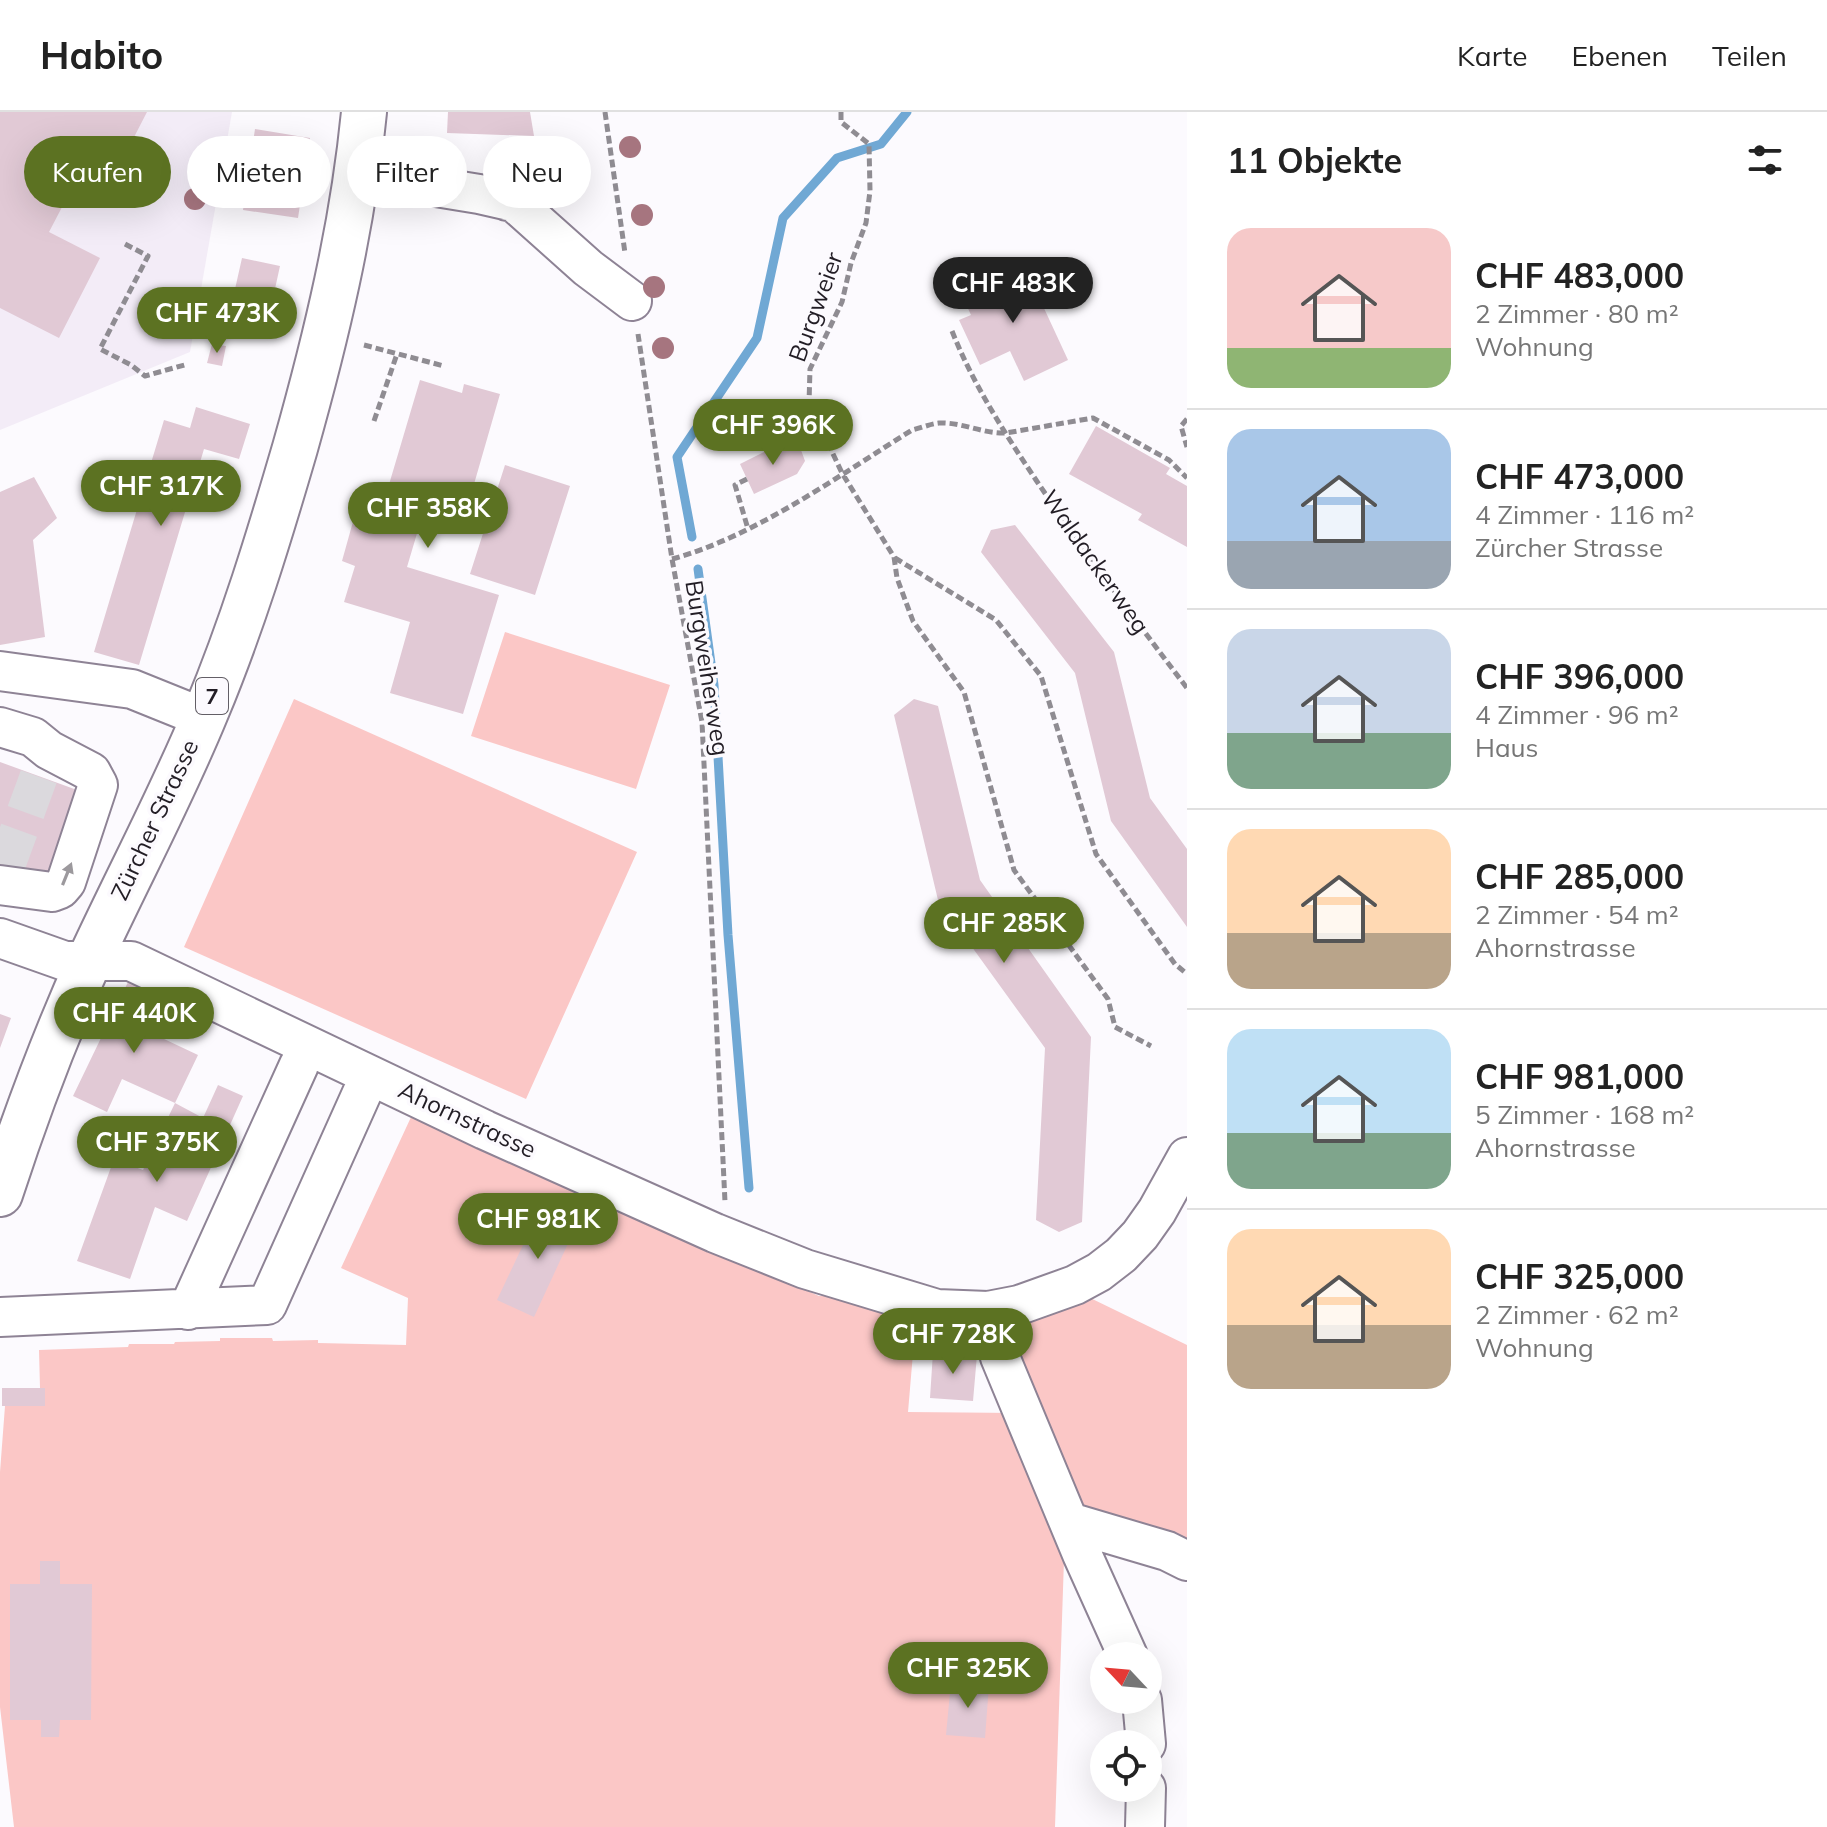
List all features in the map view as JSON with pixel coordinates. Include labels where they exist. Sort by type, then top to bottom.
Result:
[{"type":"main road","name":"Zürcher Strasse","points":[[361,136],[364,112]]},
{"type":"main road","name":"Zürcher Strasse","points":[[0,1194],[21,1127],[89,962],[204,718],[242,617],[307,404],[331,308],[350,208]]},
{"type":"street","points":[[467,181],[509,184],[514,202],[588,268],[632,301]]},
{"type":"street","points":[[0,671],[132,689],[204,718]]},
{"type":"street","points":[[0,727],[33,737],[44,763],[91,772],[98,785],[66,882],[60,889],[52,892],[2,878]]},
{"type":"street","name":"Ahornstrasse","points":[[0,938],[65,961],[131,961],[485,1130],[715,1233],[805,1269],[937,1309],[988,1311],[1019,1305],[1075,1285],[1121,1255],[1140,1235],[1187,1157]]},
{"type":"street","points":[[188,1310],[299,1065]]},
{"type":"street","points":[[0,1317],[267,1305],[362,1093]]},
{"type":"street","points":[[988,1311],[1000,1357],[1122,1642]]},
{"type":"street","points":[[1069,1522],[1167,1551],[1187,1561]]},
{"type":"street","points":[[1145,1827],[1146,1802]]},
{"type":"path","name":"Burgweiherweg","points":[[605,112],[672,559],[702,722],[726,1194],[715,1233]]},
{"type":"path","name":"Burgweier","points":[[841,112],[841,122],[869,144],[870,191],[866,223],[851,263],[842,302],[810,369],[809,403],[842,473],[894,557]]},
{"type":"path","points":[[125,244],[148,256],[100,349],[145,376],[188,364]]},
{"type":"path","name":"Waldackerweg","points":[[952,331],[966,367],[1006,433],[1089,559],[1187,688]]},
{"type":"path","points":[[364,345],[444,366]]},
{"type":"path","points":[[374,421],[397,354]]},
{"type":"path","points":[[672,559],[705,550],[748,529],[912,430],[937,423],[994,434],[1093,418],[1169,460],[1187,478]]},
{"type":"path","points":[[1187,419],[1181,426],[1187,447]]},
{"type":"path","points":[[747,479],[735,485],[748,529]]},
{"type":"path","points":[[894,557],[996,620],[1041,676],[1096,854],[1175,964],[1187,974]]},
{"type":"path","points":[[894,557],[897,578],[913,621],[964,692],[1014,870],[1108,999],[1115,1027],[1151,1046]]},
{"type":"shaded area","points":[[0,112],[232,112],[228,136],[187,136],[187,208],[215,208],[190,352],[0,430]]},
{"type":"shaded area","points":[[505,632],[670,685],[636,789],[471,736]]},
{"type":"shaded area","points":[[294,699],[637,852],[526,1099],[184,947]]},
{"type":"shaded area","points":[[412,1115],[819,1296],[833,1295],[916,1318],[908,1412],[1017,1413],[1065,1530],[1055,1827],[14,1827],[0,1707],[0,1472],[5,1406],[45,1406],[45,1389],[40,1388],[39,1350],[220,1341],[220,1338],[406,1345],[408,1298],[341,1268]]},
{"type":"shaded area","points":[[1080,1293],[1187,1345],[1187,1553],[1069,1508],[1011,1356],[1016,1328],[1029,1310]]},
{"type":"building","points":[[0,112],[147,112],[135,136],[24,136],[24,208],[62,208],[49,232],[100,258],[59,338],[0,308]]},
{"type":"building","points":[[448,112],[530,112],[534,136],[447,133]]},
{"type":"building","points":[[255,129],[298,136],[254,136]]},
{"type":"building","points":[[243,208],[300,208],[298,218]]},
{"type":"building","points":[[242,258],[280,266],[271,307],[233,298]]},
{"type":"building","points":[[1024,265],[1068,360],[1024,381],[1010,351],[980,365],[959,320],[971,315],[965,302],[982,294],[982,285]]},
{"type":"building","points":[[212,344],[226,346],[222,366],[207,363]]},
{"type":"building","points":[[420,380],[462,393],[464,384],[500,394],[470,498],[424,484],[417,508],[424,510],[407,567],[499,595],[463,714],[390,693],[410,622],[344,602],[355,566],[342,561],[354,518],[377,525]]},
{"type":"building","points":[[196,407],[250,424],[239,459],[204,449],[139,665],[94,652],[164,420],[190,428]]},
{"type":"building","points":[[1096,426],[1170,468],[1166,474],[1187,486],[1187,547],[1138,520],[1142,514],[1069,474]]},
{"type":"building","points":[[790,444],[801,450],[805,461],[797,474],[754,494],[740,464],[778,445]]},
{"type":"building","points":[[505,465],[570,486],[535,595],[470,574]]},
{"type":"building","points":[[34,477],[57,518],[33,540],[45,637],[0,645],[0,492]]},
{"type":"building","points":[[1015,525],[1114,652],[1150,798],[1187,849],[1187,927],[1111,821],[1075,673],[981,552],[991,530]]},
{"type":"building","points":[[914,699],[938,706],[980,880],[1091,1037],[1082,1222],[1059,1232],[1036,1220],[1045,1048],[938,900],[894,715]]},
{"type":"building","points":[[0,762],[88,794],[55,884],[0,864]]},
{"type":"building","points":[[128,982],[161,998],[145,1030],[198,1055],[175,1103],[122,1079],[107,1112],[73,1096]]},
{"type":"building","points":[[0,1014],[11,1018],[0,1048]]},
{"type":"building","points":[[218,1085],[243,1096],[187,1221],[155,1207],[130,1279],[77,1261],[114,1159],[143,1170],[175,1103],[203,1118]]},
{"type":"building","points":[[542,1205],[578,1222],[534,1317],[497,1300]]},
{"type":"building","points":[[933,1352],[977,1355],[973,1401],[930,1398]]},
{"type":"building","points":[[2,1388],[45,1388],[45,1406],[2,1406]]},
{"type":"building","points":[[40,1561],[60,1561],[60,1584],[92,1584],[91,1720],[60,1720],[59,1737],[41,1737],[41,1720],[10,1720],[10,1584],[40,1584]]},
{"type":"building","points":[[951,1682],[989,1685],[985,1738],[946,1735]]},
{"type":"waterway","points":[[692,537],[677,457],[757,338],[783,218],[837,158],[881,144],[907,112]]},
{"type":"waterway","points":[[698,569],[714,685],[728,935],[749,1188]]},
{"type":"tunnel","points":[[6,866],[39,776]]}]
